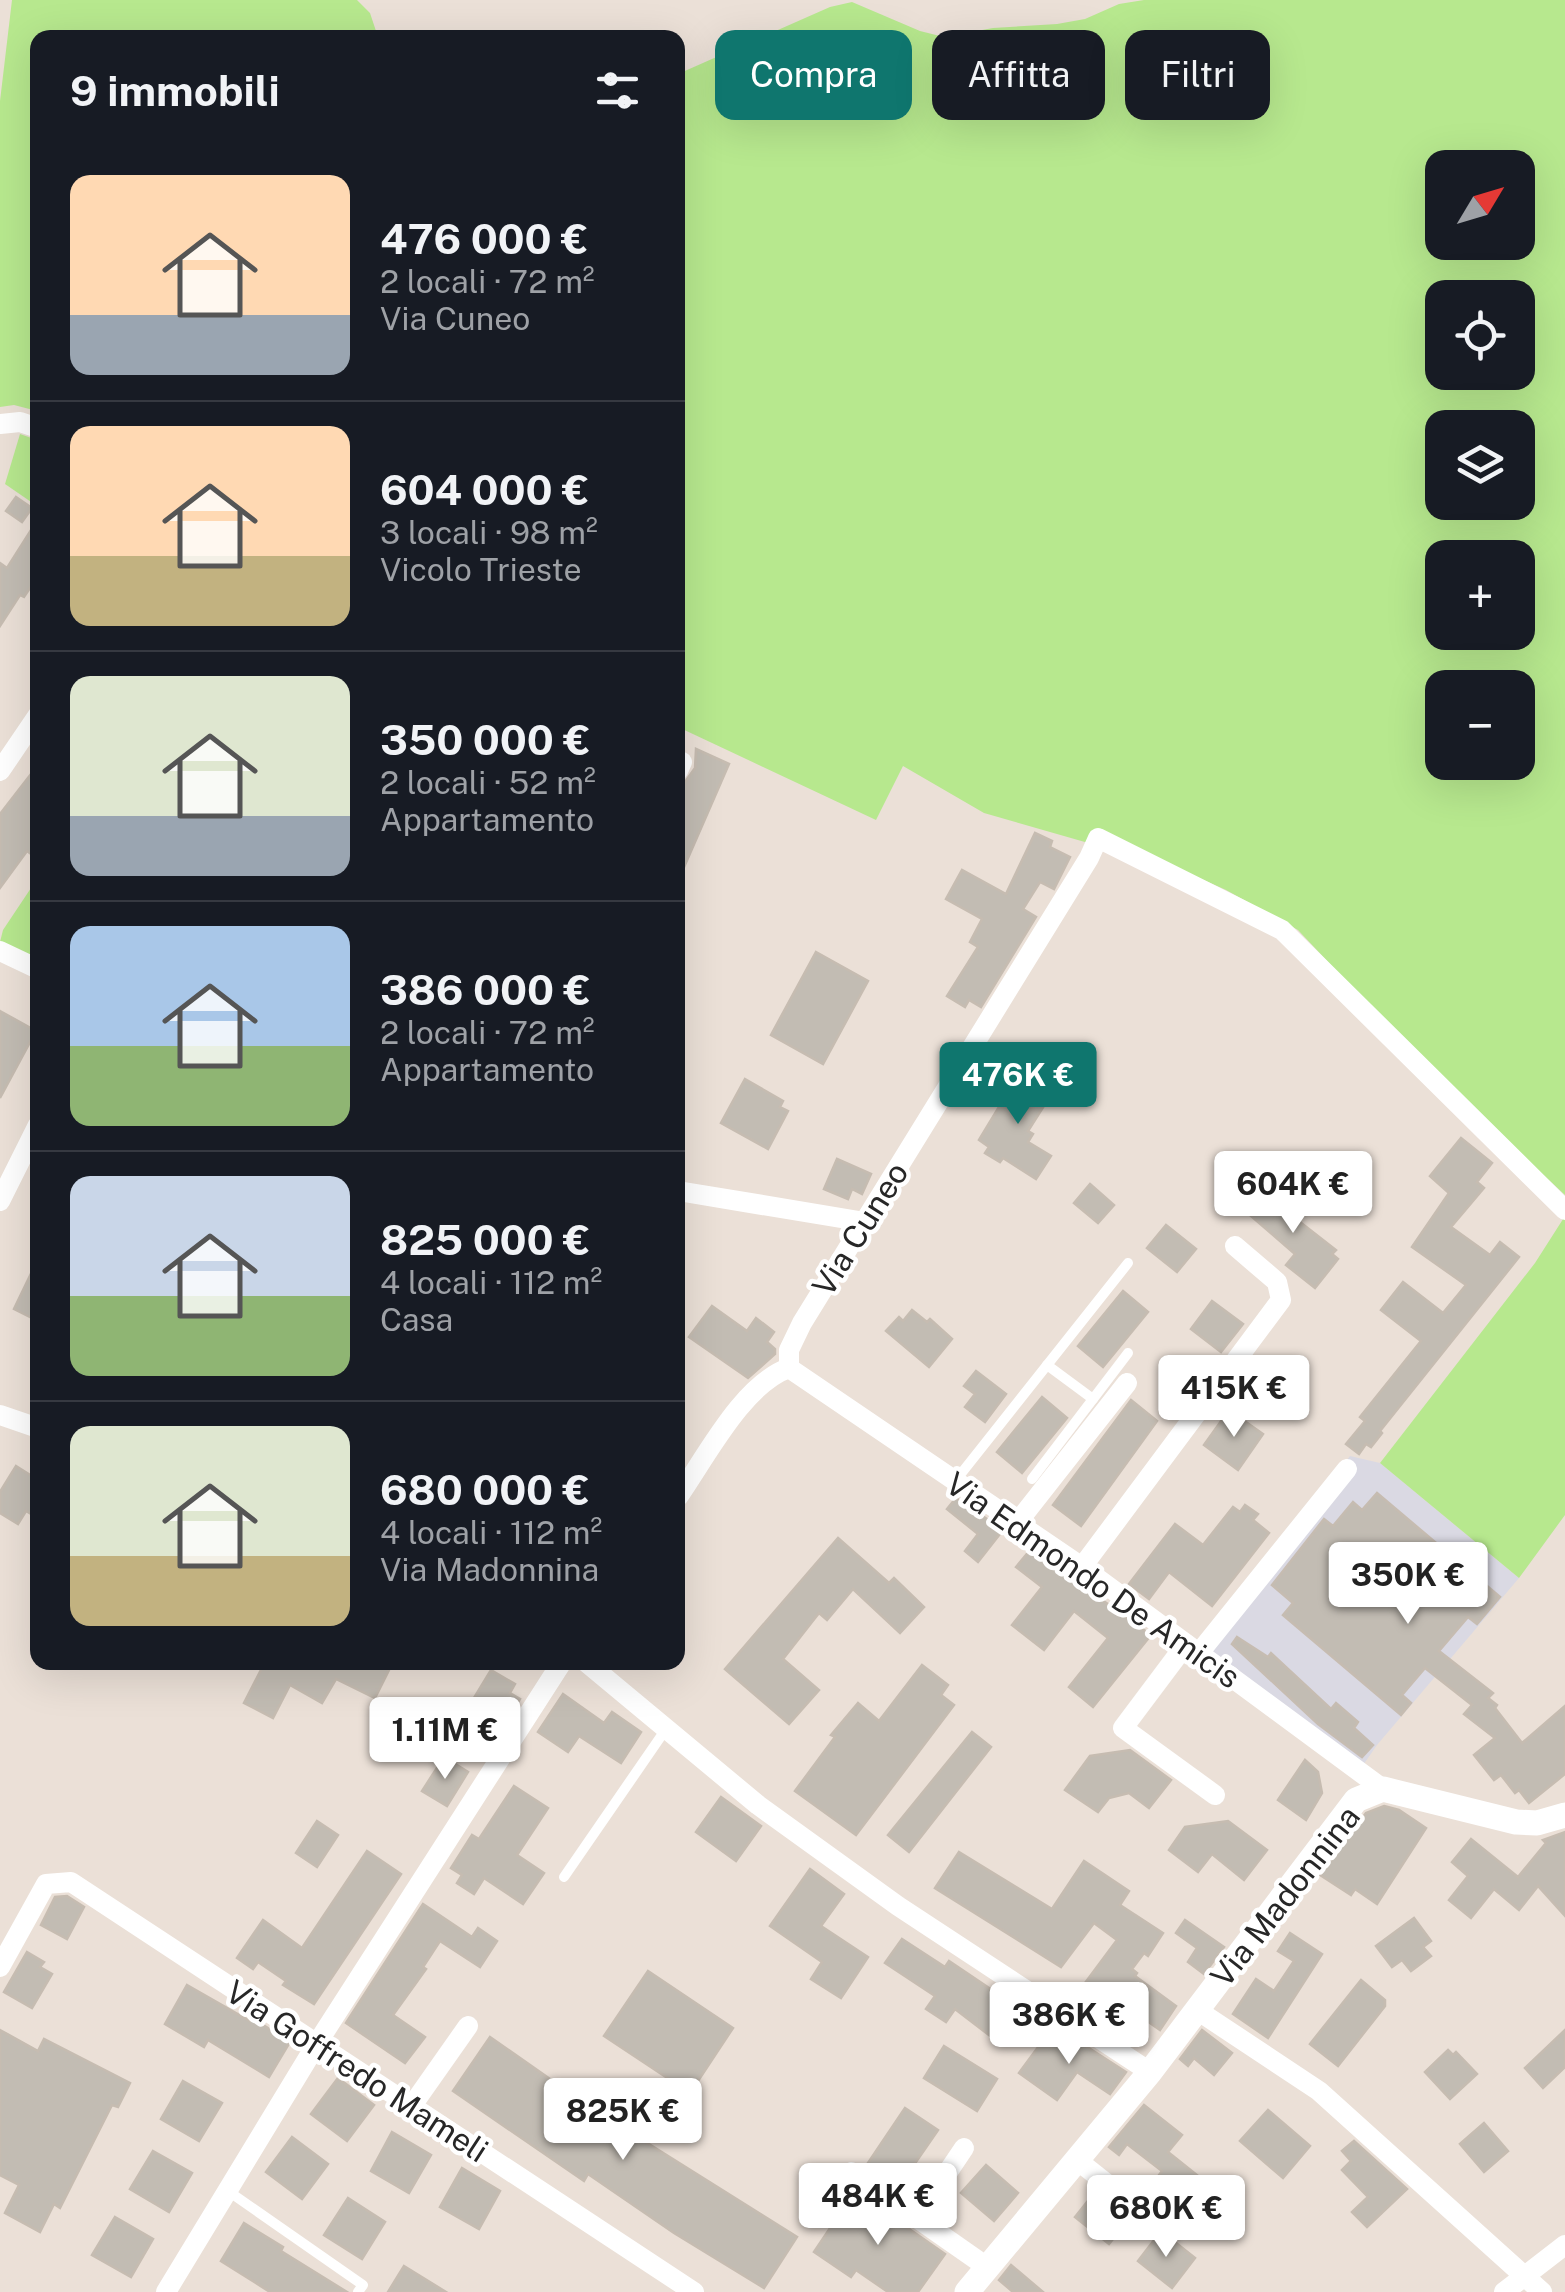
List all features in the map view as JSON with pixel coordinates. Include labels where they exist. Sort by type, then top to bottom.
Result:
[{"type":"street","points":[[0,424],[30,425]]},
{"type":"street","points":[[0,770],[30,727]]},
{"type":"street","name":"Via Cuneo","points":[[789,1368],[789,1350],[802,1324],[1090,858],[1098,838],[1282,930],[1565,1210]]},
{"type":"street","points":[[0,951],[30,965]]},
{"type":"street","points":[[0,1201],[30,1141]]},
{"type":"street","points":[[685,1192],[864,1222]]},
{"type":"street","points":[[1082,1567],[1281,1300],[1277,1282],[1235,1246]]},
{"type":"street","points":[[685,1487],[750,1395],[770,1374],[789,1368]]},
{"type":"street","name":"Via Edmondo De Amicis","points":[[789,1368],[1082,1567],[1383,1789],[1516,1822],[1538,1823],[1565,1815]]},
{"type":"street","points":[[1017,1523],[1127,1383]]},
{"type":"street","points":[[0,1415],[30,1425]]},
{"type":"street","points":[[1215,1795],[1123,1728],[1348,1469]]},
{"type":"street","points":[[166,2292],[316,2045],[557,1670]]},
{"type":"street","points":[[596,1670],[758,1805],[898,1906],[1150,2072]]},
{"type":"street","name":"Via Madonnina","points":[[966,2292],[1150,2072],[1345,1811],[1368,1793],[1383,1789]]},
{"type":"street","name":"Via Goffredo Mameli","points":[[0,1967],[46,1884],[71,1882],[694,2292]]},
{"type":"street","points":[[1197,2010],[1319,2091],[1534,2284]]},
{"type":"street","points":[[411,2107],[468,2026]]},
{"type":"street","points":[[917,2218],[964,2148]]},
{"type":"street","points":[[1076,2160],[1140,2210]]},
{"type":"street","points":[[851,2172],[987,2267]]},
{"type":"street","points":[[1504,2292],[1534,2284],[1565,2245]]},
{"type":"lane","points":[[955,1481],[1128,1263]]},
{"type":"lane","points":[[1032,1479],[1128,1353]]},
{"type":"lane","points":[[1047,1366],[1093,1400]]},
{"type":"lane","points":[[564,1878],[666,1729]]},
{"type":"lane","points":[[228,2190],[363,2285],[358,2292]]},
{"type":"shaded area","points":[[1350,1456],[1380,1463],[1519,1578],[1359,1771],[1194,1652]]},
{"type":"green space","points":[[12,0],[357,0],[370,13],[376,30],[30,30],[30,409],[14,405],[0,407],[0,101]]},
{"type":"green space","points":[[1144,0],[1565,0],[1565,1195],[1426,1066],[1298,930],[1226,890],[1179,869],[984,813],[903,766],[876,820],[685,730],[685,71],[715,58],[715,120],[912,120],[912,30],[778,30],[830,7],[852,2],[932,34],[932,120],[1105,120],[1105,30],[982,30],[1057,24]]},
{"type":"green space","points":[[20,434],[30,438],[30,501],[5,484]]},
{"type":"green space","points":[[30,890],[30,959],[0,942],[3,930]]},
{"type":"green space","points":[[1565,1216],[1565,1515],[1519,1578],[1380,1463],[1535,1263]]},
{"type":"building","points":[[16,497],[30,507],[22,522],[6,511]]},
{"type":"building","points":[[30,532],[30,588],[24,597],[20,595],[0,626],[0,563],[7,568]]},
{"type":"building","points":[[696,749],[729,764],[685,865],[685,782],[695,768]]},
{"type":"building","points":[[30,775],[30,853],[27,851],[0,888],[0,814]]},
{"type":"building","points":[[1035,833],[1052,841],[1050,847],[1070,857],[1054,889],[1040,882],[1023,909],[1036,917],[981,1007],[969,1000],[965,1007],[947,996],[978,947],[970,942],[982,919],[946,899],[962,870],[1006,894]]},
{"type":"building","points":[[816,952],[868,981],[823,1064],[771,1035]]},
{"type":"building","points":[[0,1011],[30,1028],[30,1042],[0,1098]]},
{"type":"building","points":[[1020,1072],[1052,1093],[1028,1131],[1033,1134],[1028,1142],[1051,1156],[1036,1179],[1003,1158],[1000,1162],[985,1153],[989,1147],[979,1140]]},
{"type":"building","points":[[745,1079],[783,1101],[780,1107],[788,1111],[768,1149],[721,1123]]},
{"type":"building","points":[[1461,1138],[1492,1163],[1477,1182],[1484,1188],[1451,1227],[1490,1255],[1500,1242],[1519,1257],[1371,1447],[1366,1444],[1359,1454],[1346,1444],[1365,1421],[1360,1417],[1421,1341],[1381,1310],[1403,1282],[1443,1313],[1466,1285],[1412,1247],[1449,1193],[1430,1176]]},
{"type":"building","points":[[837,1159],[871,1174],[862,1194],[852,1189],[848,1199],[824,1189]]},
{"type":"building","points":[[1090,1184],[1114,1205],[1098,1223],[1074,1203]]},
{"type":"building","points":[[1264,1184],[1295,1210],[1291,1215],[1336,1250],[1332,1254],[1338,1259],[1315,1288],[1286,1265],[1295,1254],[1243,1209]]},
{"type":"building","points":[[1166,1225],[1196,1249],[1177,1272],[1147,1248]]},
{"type":"building","points":[[30,1276],[30,1317],[14,1309]]},
{"type":"building","points":[[1123,1291],[1148,1312],[1103,1367],[1078,1346]]},
{"type":"building","points":[[1212,1301],[1243,1324],[1221,1352],[1191,1329]]},
{"type":"building","points":[[712,1306],[747,1331],[756,1318],[774,1332],[767,1342],[775,1354],[748,1378],[689,1337]]},
{"type":"building","points":[[912,1310],[927,1322],[930,1319],[952,1339],[929,1367],[886,1331]]},
{"type":"building","points":[[976,1371],[1006,1394],[985,1422],[965,1407],[975,1394],[964,1386]]},
{"type":"building","points":[[1042,1397],[1067,1418],[1022,1473],[997,1452]]},
{"type":"building","points":[[1131,1400],[1157,1421],[1081,1526],[1053,1505]]},
{"type":"building","points":[[1229,1410],[1263,1434],[1238,1470],[1204,1445]]},
{"type":"building","points":[[16,1466],[30,1475],[30,1513],[26,1511],[18,1524],[0,1513],[0,1492]]},
{"type":"building","points":[[1377,1493],[1500,1597],[1477,1624],[1468,1617],[1439,1651],[1493,1693],[1488,1698],[1522,1743],[1565,1706],[1565,1774],[1529,1803],[1501,1775],[1494,1780],[1474,1755],[1495,1738],[1464,1714],[1472,1705],[1425,1668],[1402,1695],[1411,1703],[1401,1715],[1283,1615],[1293,1603],[1272,1585],[1324,1519],[1333,1526],[1353,1502],[1362,1510]]},
{"type":"building","points":[[956,1498],[1003,1530],[978,1562],[965,1551],[978,1534],[947,1509]]},
{"type":"building","points":[[1245,1505],[1258,1514],[1253,1520],[1269,1533],[1212,1606],[1169,1572],[1149,1599],[1129,1584],[1175,1524],[1203,1545],[1233,1507],[1240,1512]]},
{"type":"building","points":[[838,1538],[889,1583],[894,1578],[924,1607],[900,1633],[853,1589],[827,1620],[819,1613],[783,1659],[819,1690],[789,1724],[725,1669]]},
{"type":"building","points":[[1031,1549],[1151,1635],[1093,1707],[1069,1687],[1108,1638],[1074,1611],[1044,1650],[1012,1625],[1042,1587],[1016,1567]]},
{"type":"building","points":[[1237,1637],[1268,1657],[1271,1653],[1331,1709],[1336,1703],[1358,1722],[1354,1728],[1373,1745],[1362,1757],[1318,1724],[1232,1644]]},
{"type":"building","points":[[922,1665],[948,1685],[941,1695],[954,1705],[856,1835],[795,1791],[835,1737],[831,1735],[858,1703],[879,1721]]},
{"type":"building","points":[[261,1670],[389,1670],[375,1698],[336,1679],[322,1703],[290,1685],[273,1718],[244,1703]]},
{"type":"building","points":[[491,1670],[515,1684],[510,1693],[520,1699],[496,1738],[477,1726],[481,1720],[466,1711]]},
{"type":"building","points":[[563,1694],[604,1723],[612,1712],[641,1732],[621,1763],[579,1736],[568,1752],[538,1732]]},
{"type":"building","points":[[972,1732],[991,1747],[909,1852],[888,1835]]},
{"type":"building","points":[[1130,1750],[1171,1780],[1149,1808],[1129,1793],[1109,1798],[1098,1812],[1065,1790],[1090,1756]]},
{"type":"building","points":[[444,1757],[468,1772],[447,1806],[422,1791]]},
{"type":"building","points":[[1305,1760],[1318,1772],[1322,1793],[1306,1820],[1278,1800]]},
{"type":"building","points":[[514,1786],[548,1808],[517,1855],[544,1873],[523,1904],[484,1878],[474,1894],[457,1883],[462,1875],[451,1868],[472,1835],[479,1839]]},
{"type":"building","points":[[721,1797],[761,1826],[736,1861],[696,1832]]},
{"type":"building","points":[[1384,1806],[1399,1810],[1426,1828],[1377,1904],[1355,1889],[1351,1895],[1320,1875],[1366,1813]]},
{"type":"building","points":[[317,1821],[338,1835],[317,1867],[296,1853]]},
{"type":"building","points":[[1228,1821],[1267,1850],[1244,1880],[1212,1854],[1198,1872],[1169,1850],[1185,1827]]},
{"type":"building","points":[[1565,1832],[1565,1916],[1538,1886],[1519,1910],[1494,1889],[1471,1918],[1449,1900],[1468,1876],[1452,1862],[1471,1839],[1518,1877],[1546,1843],[1543,1840]]},
{"type":"building","points":[[367,1851],[401,1874],[314,2004],[283,1985],[286,1981],[258,1962],[253,1969],[237,1958],[263,1920],[302,1948]]},
{"type":"building","points":[[959,1852],[1052,1909],[1084,1861],[1129,1891],[1120,1905],[1163,1933],[1148,1956],[1144,1953],[1132,1969],[1137,1973],[1135,1976],[1176,2006],[1160,2030],[1127,2007],[1123,2012],[1085,1983],[1117,1940],[1094,1923],[1061,1967],[935,1888]]},
{"type":"building","points":[[810,1869],[844,1894],[821,1926],[868,1957],[841,1998],[811,1979],[822,1962],[770,1926]]},
{"type":"building","points":[[67,1896],[84,1907],[67,1939],[41,1925],[55,1897]]},
{"type":"building","points":[[423,1904],[472,1937],[478,1928],[497,1941],[480,1967],[440,1941],[423,1967],[426,1969],[393,2015],[425,2037],[405,2063],[346,2023]]},
{"type":"building","points":[[1414,1918],[1431,1941],[1423,1947],[1431,1956],[1411,1971],[1402,1960],[1392,1967],[1376,1946]]},
{"type":"building","points":[[1185,1920],[1224,1947],[1204,1974],[1188,1962],[1197,1948],[1176,1933]]},
{"type":"building","points":[[1290,1933],[1322,1954],[1268,2038],[1233,2014],[1256,1979],[1274,1991],[1294,1961],[1278,1951]]},
{"type":"building","points":[[902,1939],[945,1967],[949,1961],[1026,2013],[1002,2045],[955,2009],[946,2022],[926,2009],[935,1996],[885,1963]]},
{"type":"building","points":[[27,1952],[44,1962],[40,1967],[52,1974],[32,2008],[4,1992]]},
{"type":"building","points":[[648,1971],[733,2028],[690,2093],[604,2036]]},
{"type":"building","points":[[1361,1980],[1385,2000],[1385,2006],[1338,2066],[1310,2044]]},
{"type":"building","points":[[187,1985],[290,2042],[269,2077],[208,2040],[204,2047],[165,2024]]},
{"type":"building","points":[[0,2030],[38,2051],[44,2039],[130,2083],[118,2107],[112,2105],[60,2208],[54,2204],[40,2232],[5,2213],[19,2185],[0,2175]]},
{"type":"building","points":[[1202,2030],[1232,2053],[1214,2075],[1194,2058],[1188,2066],[1180,2059]]},
{"type":"building","points":[[1565,2030],[1565,2067],[1543,2088],[1525,2068]]},
{"type":"building","points":[[1060,2034],[1072,2042],[1075,2039],[1126,2072],[1110,2094],[1077,2072],[1057,2100],[1019,2073],[1047,2035],[1055,2041]]},
{"type":"building","points":[[490,2037],[590,2107],[797,2237],[764,2288],[588,2174],[584,2181],[453,2091]]},
{"type":"building","points":[[944,2046],[997,2079],[977,2111],[924,2078]]},
{"type":"building","points":[[1448,2050],[1453,2055],[1456,2052],[1477,2074],[1450,2099],[1425,2072]]},
{"type":"building","points":[[338,2078],[374,2105],[347,2141],[311,2114]]},
{"type":"building","points":[[183,2081],[222,2103],[199,2141],[161,2119]]},
{"type":"building","points":[[1144,2105],[1182,2135],[1168,2152],[1218,2192],[1208,2204],[1198,2196],[1190,2207],[1156,2179],[1162,2171],[1127,2144],[1119,2155],[1109,2147]]},
{"type":"building","points":[[905,2108],[938,2130],[898,2188],[866,2166]]},
{"type":"building","points":[[1268,2110],[1310,2146],[1283,2178],[1240,2141]]},
{"type":"building","points":[[1484,2123],[1508,2151],[1484,2172],[1460,2144]]},
{"type":"building","points":[[392,2132],[431,2155],[409,2193],[371,2171]]},
{"type":"building","points":[[292,2137],[328,2164],[302,2199],[266,2172]]},
{"type":"building","points":[[1354,2141],[1407,2189],[1367,2227],[1352,2212],[1368,2197],[1342,2170],[1351,2161],[1342,2151]]},
{"type":"building","points":[[153,2151],[192,2173],[169,2212],[130,2189]]},
{"type":"building","points":[[986,2165],[1018,2193],[994,2221],[961,2193]]},
{"type":"building","points":[[462,2168],[500,2191],[479,2229],[440,2207]]},
{"type":"building","points":[[855,2191],[945,2254],[918,2292],[888,2292],[856,2270],[851,2277],[814,2252]]},
{"type":"building","points":[[1095,2192],[1129,2219],[1109,2244],[1075,2217]]},
{"type":"building","points":[[348,2198],[385,2222],[362,2259],[324,2235]]},
{"type":"building","points":[[115,2217],[153,2239],[131,2277],[92,2255]]},
{"type":"building","points":[[244,2223],[347,2292],[270,2292],[221,2261]]},
{"type":"building","points":[[1161,2231],[1195,2258],[1172,2288],[1138,2261]]},
{"type":"building","points":[[1011,2265],[1043,2292],[1013,2292],[999,2280]]},
{"type":"building","points":[[404,2266],[446,2292],[388,2292]]}]
